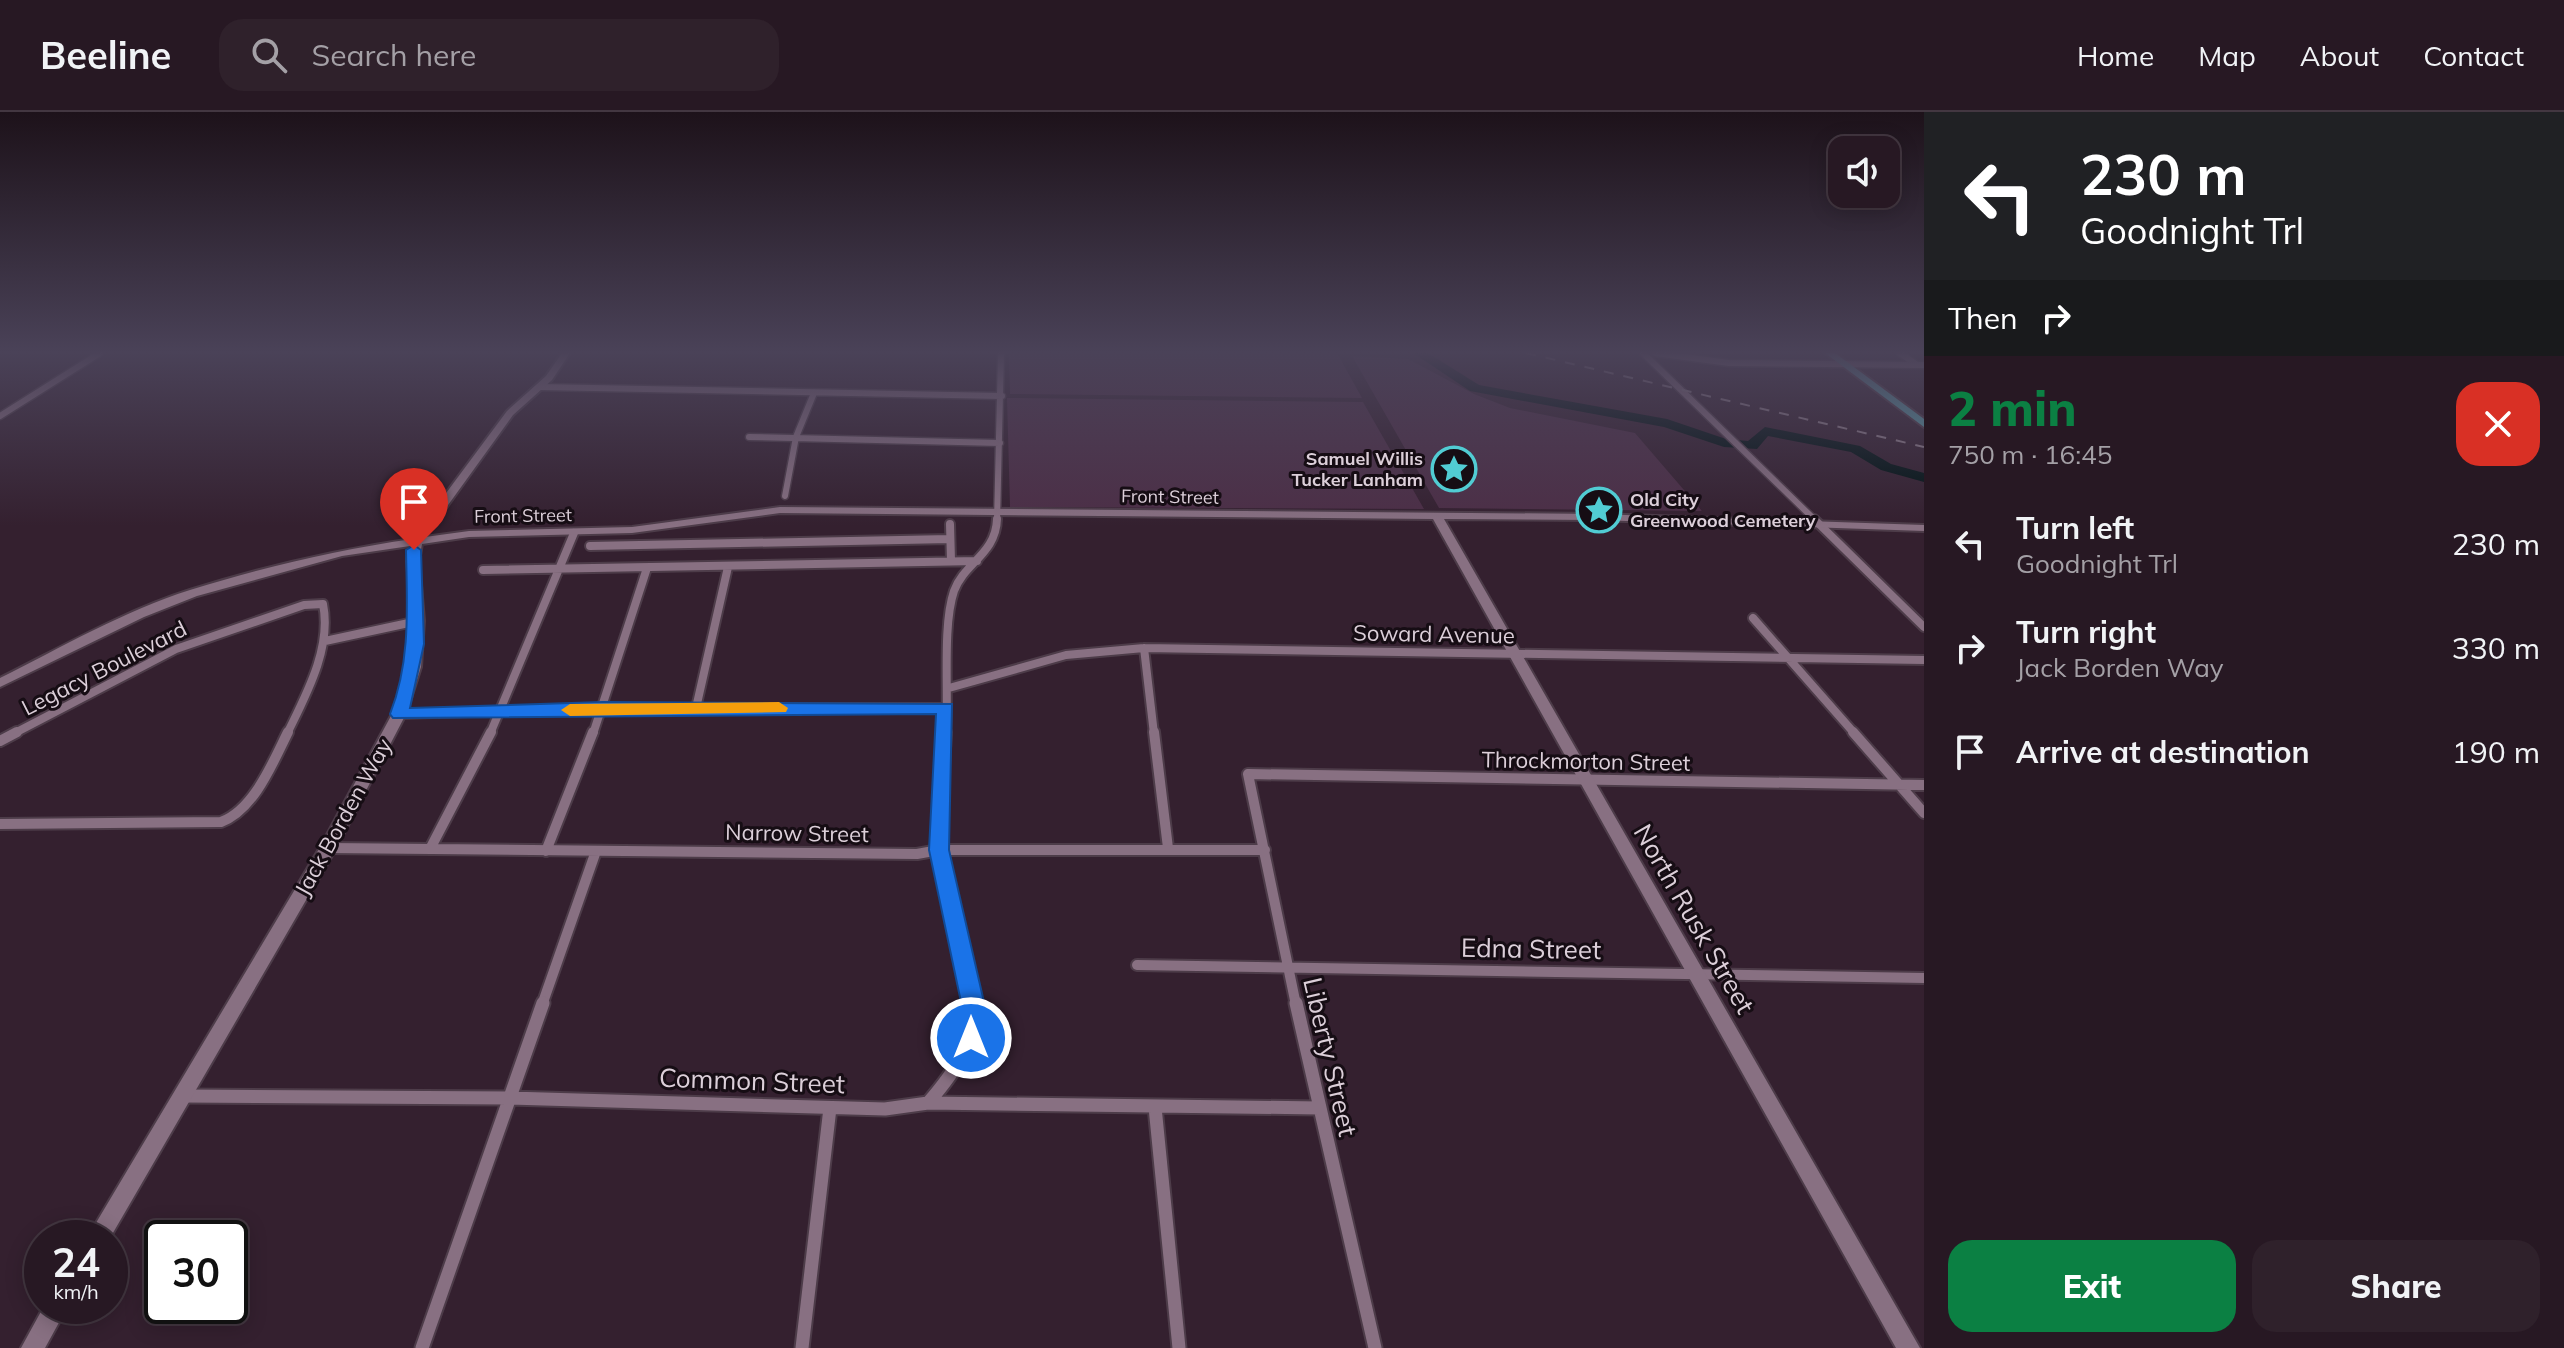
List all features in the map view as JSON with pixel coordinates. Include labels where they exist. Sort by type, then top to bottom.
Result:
[{"type":"main road","points":[[1906,411],[1924,424]]},
{"type":"street","points":[[417,540],[513,411]]},
{"type":"street","points":[[785,496],[796,437],[807,411]]},
{"type":"street","points":[[928,1103],[950,1077],[971,1038],[973,1002],[939,850],[949,688],[949,616],[954,589],[994,542],[999,513],[1001,411]]},
{"type":"street","points":[[1701,411],[1924,627]]},
{"type":"street","points":[[749,437],[1000,443]]},
{"type":"street","name":"Front Street","points":[[0,683],[140,614],[193,593],[341,553],[417,540],[485,533],[632,530],[780,510],[1436,515],[1816,522],[1924,528]]},
{"type":"street","name":"North Rusk Street","points":[[1436,515],[1909,1348]]},
{"type":"street","points":[[434,516],[438,524],[445,528],[485,533]]},
{"type":"street","points":[[950,524],[951,561]]},
{"type":"street","points":[[430,849],[501,713],[574,533]]},
{"type":"street","points":[[590,546],[950,539]]},
{"type":"street","name":"Jack Borden Way","points":[[109,1220],[328,848],[399,714],[414,667],[418,621],[413,561],[417,540]]},
{"type":"street","points":[[483,570],[977,561]]},
{"type":"street","points":[[696,708],[728,567]]},
{"type":"street","points":[[546,851],[603,708],[647,568]]},
{"type":"street","name":"Legacy Boulevard","points":[[0,741],[151,660],[254,619],[304,605],[323,604],[327,610],[325,641],[282,747],[232,818],[200,824],[0,824]]},
{"type":"street","points":[[1753,618],[1924,813]]},
{"type":"street","points":[[325,641],[418,621]]},
{"type":"street","points":[[1144,648],[1168,848]]},
{"type":"street","name":"Soward Avenue","points":[[949,688],[1066,655],[1144,648],[1924,660]]},
{"type":"street","points":[[399,714],[603,708],[946,708]]},
{"type":"street","name":"Throckmorton Street","points":[[1248,774],[1587,782],[1924,785]]},
{"type":"street","name":"Liberty Street","points":[[1248,774],[1288,968],[1375,1348]]},
{"type":"street","name":"Narrow Street","points":[[328,848],[917,854],[939,850],[1265,850]]},
{"type":"street","points":[[422,1348],[596,851]]},
{"type":"street","name":"Edna Street","points":[[1137,965],[1924,978]]},
{"type":"street","name":"Common Street","points":[[184,1096],[510,1098],[885,1109],[928,1103],[1319,1108]]},
{"type":"street","points":[[1155,1107],[1179,1348]]},
{"type":"street","points":[[802,1348],[830,1108]]},
{"type":"street","points":[[32,1348],[46,1324]]},
{"type":"shaded area","points":[[1007,411],[1368,411],[1424,509],[1010,507]]},
{"type":"shaded area","points":[[1383,411],[1523,411],[1635,433],[1702,511],[1439,508]]},
{"type":"waterway","points":[[1599,411],[1667,423],[1724,443],[1752,446],[1765,431],[1855,449],[1886,467],[1924,478]]},
{"type":"railway","points":[[1770,411],[1924,447]]},
{"type":"slow traffic","points":[[570,710],[779,708]]},
{"type":"place","name":"Samuel Willis Tucker Lanham","points":[[1454,469]]},
{"type":"place","name":"Old City Greenwood Cemetery","points":[[1599,510]]},
{"type":"route","points":[[414,550],[418,621],[414,667],[399,714],[552,712],[603,708],[946,708],[939,850],[949,907],[973,1002],[971,1038]]}]
